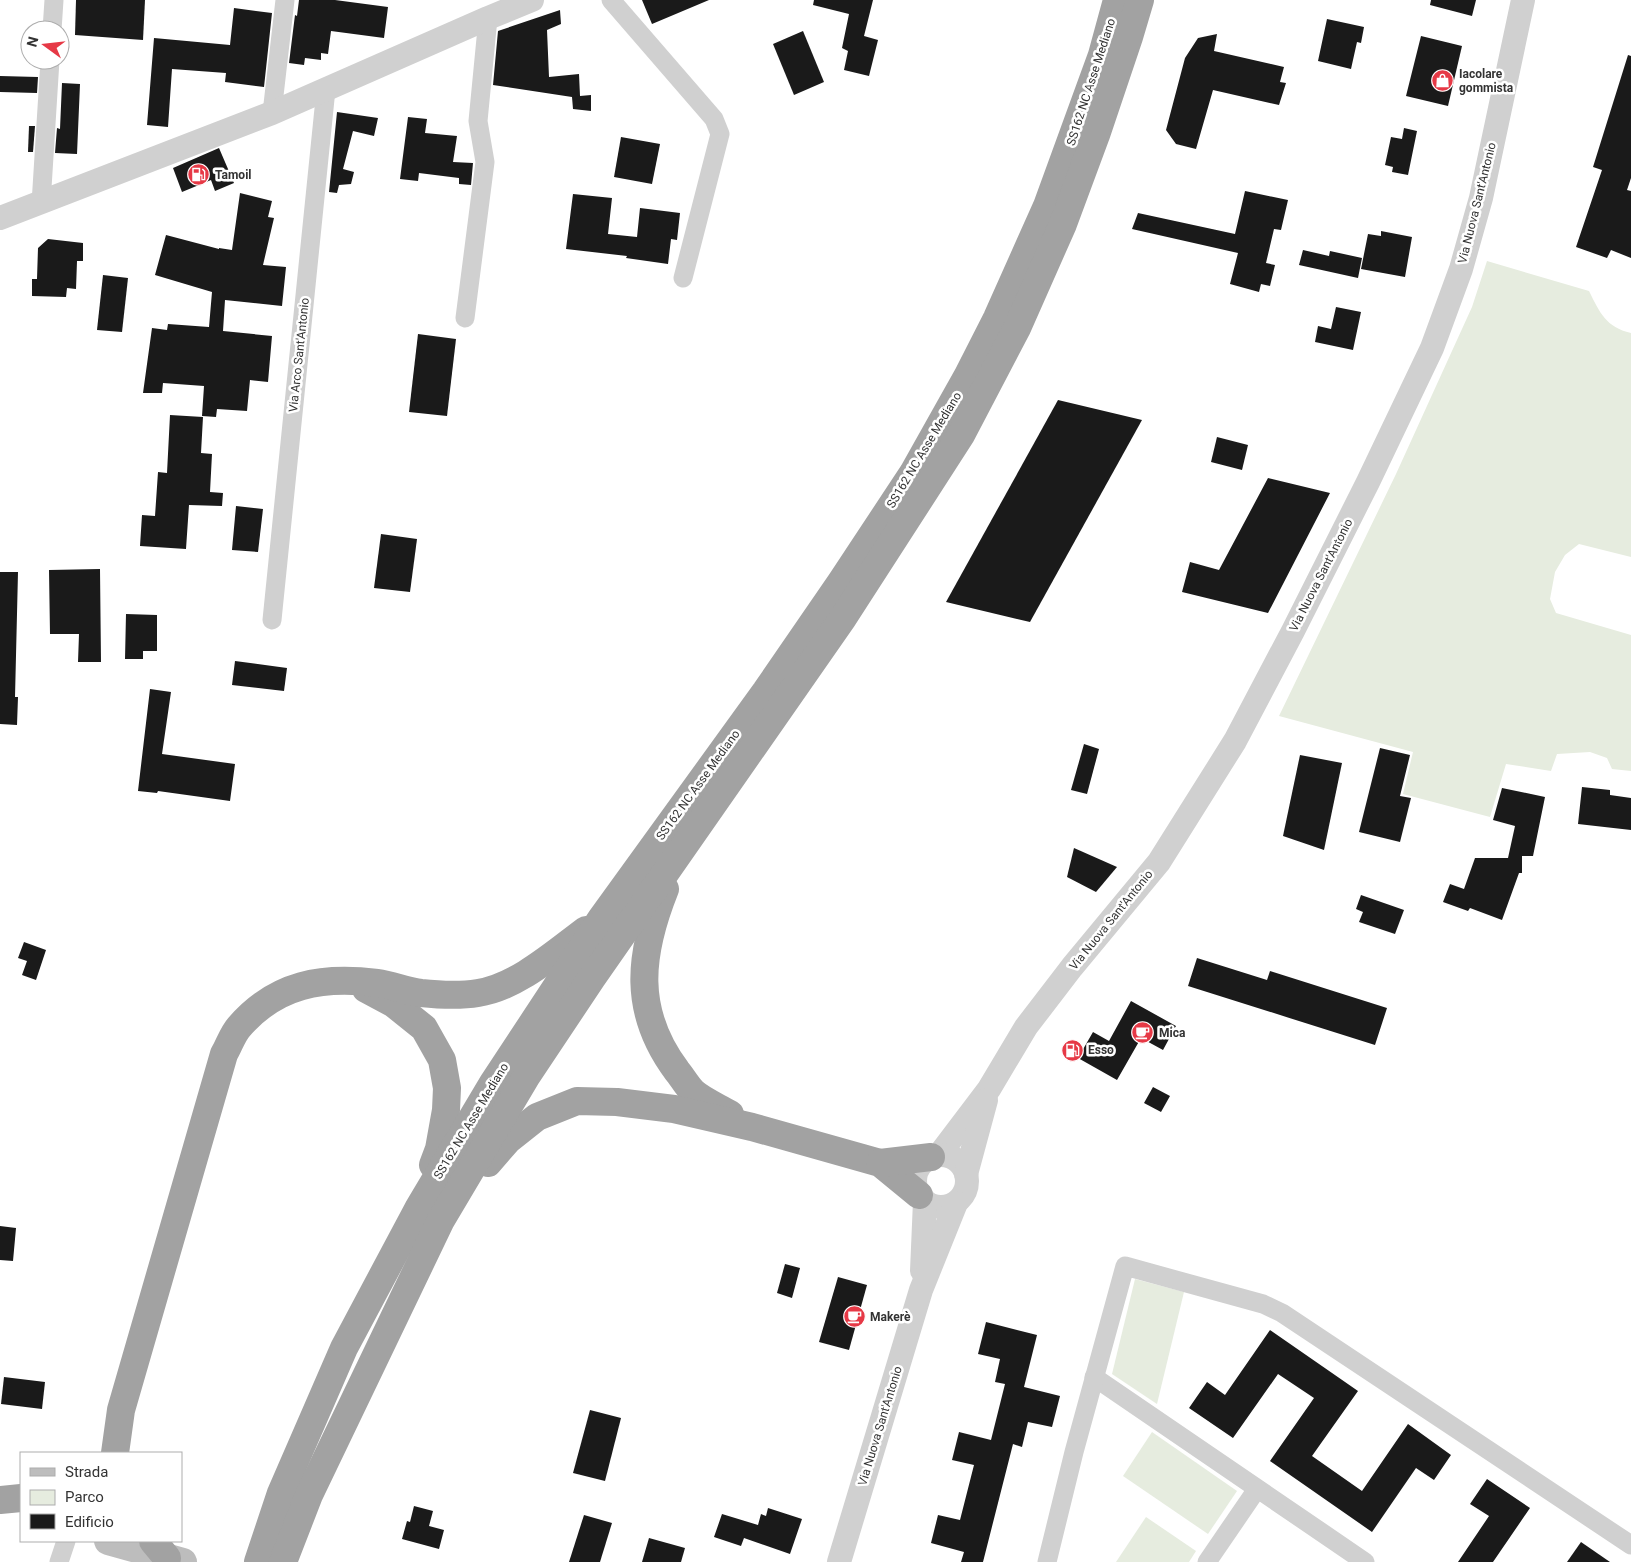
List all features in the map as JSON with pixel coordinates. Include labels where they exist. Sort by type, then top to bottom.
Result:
[{"type":"highway","name":"SS162 NC Asse Mediano","points":[[283,1562],[308,1495],[383,1340],[429,1214],[493,1083],[601,919],[766,690],[841,582],[913,473],[968,375],[997,318],[1048,206],[1102,55],[1117,0]]},
{"type":"highway","name":"SS162 NC Asse Mediano","points":[[258,1562],[281,1493],[344,1348],[429,1214],[526,1078],[592,978],[843,618],[961,435],[1017,328],[1063,224],[1096,135],[1140,0]]},
{"type":"highway","points":[[680,852],[650,934],[643,972],[648,1015],[666,1056],[693,1092],[752,1127]]},
{"type":"highway","points":[[103,1452],[121,1410],[224,1054],[237,1029],[260,1006],[284,992],[315,982],[377,983],[420,993],[446,995],[479,993],[507,984],[543,962],[601,919]]},
{"type":"highway","points":[[351,982],[394,1004],[424,1028],[442,1060],[447,1088],[446,1110],[429,1214]]},
{"type":"highway","points":[[429,1214],[508,1140],[537,1117],[577,1101],[617,1102],[674,1109],[752,1127],[880,1163],[935,1156]]},
{"type":"highway","points":[[880,1163],[922,1198]]},
{"type":"highway","points":[[0,1500],[20,1498]]},
{"type":"main road","points":[[113,1542],[168,1554]]},
{"type":"street","points":[[53,20],[54,0]]},
{"type":"street","points":[[272,113],[285,0]]},
{"type":"street","points":[[0,218],[41,204],[272,113],[488,18],[508,4],[532,0]]},
{"type":"street","points":[[610,0],[714,119],[720,134],[683,278]]},
{"type":"street","name":"Via Nuova Sant'Antonio","points":[[921,1290],[922,1198],[916,1187],[915,1178],[918,1170],[923,1162],[935,1156],[989,1088],[1026,1027],[1158,862],[1230,749],[1294,631],[1432,348],[1461,269],[1481,198],[1523,0]]},
{"type":"street","points":[[465,318],[485,162],[478,121],[488,18]]},
{"type":"street","points":[[41,204],[49,70]]},
{"type":"street","name":"Via Arco Sant'Antonio","points":[[272,620],[326,89]]},
{"type":"street","name":"Via Nuova Sant'Antonio","points":[[838,1562],[921,1290],[956,1203],[966,1190],[966,1174],[989,1088]]},
{"type":"street","points":[[935,1156],[948,1156],[956,1159],[966,1174]]},
{"type":"street","points":[[922,1198],[940,1207],[956,1203]]},
{"type":"street","points":[[1047,1562],[1074,1452],[1125,1266],[1262,1304],[1282,1313],[1631,1545]]},
{"type":"street","points":[[1094,1377],[1365,1562]]},
{"type":"street","points":[[1207,1562],[1257,1489]]},
{"type":"street","points":[[0,1506],[20,1514]]},
{"type":"street","points":[[60,1562],[66,1542]]},
{"type":"green space","points":[[1487,261],[1589,291],[1597,306],[1610,323],[1631,333],[1631,557],[1579,544],[1565,555],[1555,572],[1550,599],[1556,613],[1631,635],[1631,771],[1612,769],[1607,758],[1590,752],[1557,754],[1551,771],[1506,764],[1490,817],[1403,794],[1413,752],[1279,716],[1396,474],[1472,307]]},
{"type":"green space","points":[[1135,1279],[1184,1292],[1157,1404],[1112,1374]]},
{"type":"green space","points":[[1152,1432],[1237,1491],[1208,1534],[1123,1476]]},
{"type":"green space","points":[[1146,1517],[1196,1551],[1189,1562],[1116,1562]]},
{"type":"building","points":[[76,0],[145,0],[143,40],[75,35]]},
{"type":"building","points":[[299,0],[335,0],[388,7],[384,38],[331,31],[328,54],[321,53],[321,60],[305,58],[304,65],[289,63],[295,15],[297,16]]},
{"type":"building","points":[[642,0],[709,0],[652,24]]},
{"type":"building","points":[[814,0],[873,0],[864,36],[878,40],[869,76],[844,70],[848,51],[842,48],[849,14],[813,5]]},
{"type":"building","points":[[1431,0],[1476,0],[1472,16],[1430,5]]},
{"type":"building","points":[[234,8],[272,13],[264,87],[225,82],[226,73],[172,69],[168,127],[147,125],[154,38],[230,45]]},
{"type":"building","points":[[560,10],[561,24],[547,30],[549,77],[579,74],[580,96],[591,95],[591,111],[573,109],[572,97],[493,85],[498,31]]},
{"type":"building","points":[[1327,19],[1364,27],[1361,43],[1357,42],[1351,69],[1318,61]]},
{"type":"building","points":[[803,31],[824,82],[794,95],[773,44]]},
{"type":"building","points":[[1217,34],[1214,51],[1284,67],[1280,82],[1286,83],[1279,105],[1213,90],[1196,149],[1176,144],[1166,130],[1185,58],[1198,38]]},
{"type":"building","points":[[1421,36],[1462,46],[1448,106],[1406,96]]},
{"type":"building","points":[[1628,55],[1631,56],[1631,178],[1627,190],[1631,191],[1631,258],[1611,250],[1607,258],[1576,247],[1602,170],[1593,167]]},
{"type":"building","points":[[0,76],[38,77],[37,93],[0,92]]},
{"type":"building","points":[[62,83],[80,84],[77,154],[55,153],[57,128],[60,129]]},
{"type":"building","points":[[337,112],[378,118],[374,136],[353,131],[343,169],[354,172],[351,184],[339,185],[337,193],[329,192]]},
{"type":"building","points":[[408,117],[427,119],[425,133],[457,136],[453,162],[473,163],[471,185],[459,184],[459,178],[419,173],[418,181],[400,179]]},
{"type":"building","points":[[29,126],[35,126],[33,152],[28,152]]},
{"type":"building","points":[[1404,128],[1417,131],[1408,175],[1392,172],[1393,167],[1385,165],[1391,137],[1402,139]]},
{"type":"building","points":[[621,137],[660,144],[652,184],[614,177]]},
{"type":"building","points":[[219,148],[234,183],[215,191],[211,180],[182,192],[173,168]]},
{"type":"building","points":[[1245,191],[1288,200],[1281,230],[1274,229],[1266,263],[1275,265],[1270,286],[1261,284],[1259,292],[1230,284],[1238,253],[1132,229],[1138,213],[1235,234]]},
{"type":"building","points":[[240,193],[272,201],[268,217],[274,218],[263,265],[286,267],[282,306],[225,300],[223,331],[272,336],[268,382],[250,380],[247,411],[217,409],[216,417],[202,416],[204,386],[163,383],[162,393],[143,393],[152,328],[167,330],[168,324],[209,327],[212,292],[155,275],[166,235],[219,249],[232,250]]},
{"type":"building","points":[[573,194],[612,198],[608,234],[637,237],[640,208],[680,213],[677,240],[671,239],[668,264],[626,258],[627,256],[566,249]]},
{"type":"building","points":[[1381,231],[1412,237],[1405,277],[1361,269],[1368,234],[1381,236]]},
{"type":"building","points":[[48,239],[83,243],[83,261],[77,261],[76,289],[67,288],[66,297],[32,296],[32,279],[37,279],[38,248]]},
{"type":"building","points":[[1303,250],[1329,256],[1330,251],[1362,258],[1358,278],[1299,265]]},
{"type":"building","points":[[103,275],[128,278],[122,332],[97,330]]},
{"type":"building","points":[[1336,307],[1361,312],[1353,350],[1315,342],[1318,326],[1331,329]]},
{"type":"building","points":[[418,334],[456,339],[447,416],[409,412]]},
{"type":"building","points":[[1058,400],[1142,420],[1030,622],[946,602]]},
{"type":"building","points":[[170,415],[203,417],[201,453],[212,454],[210,492],[223,493],[222,506],[189,505],[186,549],[140,546],[142,515],[155,516],[158,472],[167,473]]},
{"type":"building","points":[[1217,437],[1248,445],[1242,470],[1211,462]]},
{"type":"building","points":[[1268,478],[1330,493],[1268,613],[1182,592],[1190,562],[1219,570]]},
{"type":"building","points":[[236,506],[263,509],[258,552],[232,550]]},
{"type":"building","points":[[381,534],[417,539],[410,592],[374,588]]},
{"type":"building","points":[[100,569],[101,662],[78,662],[79,634],[50,634],[49,570]]},
{"type":"building","points":[[0,572],[18,572],[15,697],[18,697],[17,725],[0,724]]},
{"type":"building","points":[[126,614],[157,615],[157,651],[143,651],[143,659],[125,659]]},
{"type":"building","points":[[235,661],[287,668],[284,691],[232,685]]},
{"type":"building","points":[[150,689],[171,692],[162,754],[235,764],[230,801],[158,791],[157,793],[138,791]]},
{"type":"building","points":[[1084,744],[1099,749],[1087,794],[1071,790]]},
{"type":"building","points":[[1380,748],[1410,755],[1400,796],[1411,798],[1400,842],[1359,832]]},
{"type":"building","points":[[1300,755],[1342,763],[1324,850],[1283,836]]},
{"type":"building","points":[[1582,787],[1610,790],[1610,795],[1631,798],[1631,830],[1578,824]]},
{"type":"building","points":[[1502,788],[1545,797],[1533,856],[1522,856],[1522,873],[1519,873],[1502,920],[1470,908],[1468,911],[1443,902],[1450,884],[1464,889],[1475,858],[1508,858],[1515,826],[1493,820]]},
{"type":"building","points":[[1074,848],[1117,867],[1096,892],[1067,877]]},
{"type":"building","points":[[1361,895],[1404,910],[1395,934],[1359,922],[1363,912],[1356,909]]},
{"type":"building","points":[[24,942],[46,950],[36,980],[22,975],[27,961],[18,958]]},
{"type":"building","points":[[1197,958],[1267,980],[1270,971],[1387,1008],[1375,1045],[1188,986]]},
{"type":"building","points":[[1131,1001],[1176,1026],[1163,1050],[1141,1038],[1117,1080],[1078,1058],[1093,1032],[1109,1041]]},
{"type":"building","points":[[1153,1087],[1170,1096],[1161,1112],[1144,1103]]},
{"type":"building","points":[[0,1226],[16,1228],[13,1261],[0,1260]]},
{"type":"building","points":[[785,1264],[800,1268],[792,1298],[777,1293]]},
{"type":"building","points":[[838,1277],[867,1285],[849,1350],[819,1342]]},
{"type":"building","points":[[986,1322],[1037,1335],[1024,1387],[1060,1396],[1052,1427],[1028,1422],[1022,1447],[1013,1444],[983,1562],[961,1562],[964,1552],[931,1543],[938,1515],[960,1520],[974,1465],[952,1460],[959,1432],[991,1440],[1005,1384],[995,1382],[1000,1359],[978,1354]]},
{"type":"building","points":[[1270,1330],[1358,1391],[1312,1456],[1362,1491],[1408,1424],[1451,1455],[1434,1480],[1416,1468],[1372,1532],[1270,1461],[1314,1398],[1278,1374],[1233,1438],[1189,1408],[1207,1382],[1225,1395]]},
{"type":"building","points":[[4,1377],[45,1382],[42,1409],[1,1404]]},
{"type":"building","points":[[590,1410],[621,1418],[605,1481],[573,1473]]},
{"type":"building","points":[[1487,1479],[1530,1508],[1493,1562],[1458,1562],[1489,1516],[1470,1504]]},
{"type":"building","points":[[414,1506],[433,1511],[429,1526],[444,1530],[439,1549],[402,1539],[407,1521],[410,1522]]},
{"type":"building","points":[[768,1508],[802,1519],[790,1554],[744,1538],[741,1546],[714,1537],[722,1514],[758,1525],[761,1514],[766,1516]]},
{"type":"building","points":[[584,1515],[612,1523],[600,1562],[569,1562]]},
{"type":"building","points":[[649,1538],[685,1548],[681,1562],[642,1562]]},
{"type":"building","points":[[1581,1542],[1610,1562],[1567,1562]]},
{"type":"place","name":"Iacolare gommista","points":[[1443,81]]},
{"type":"place","name":"Tamoil","points":[[199,175]]},
{"type":"place","name":"Mica","points":[[1143,1033]]},
{"type":"place","name":"Esso","points":[[1072,1050]]},
{"type":"place","name":"Makerè","points":[[854,1317]]}]
